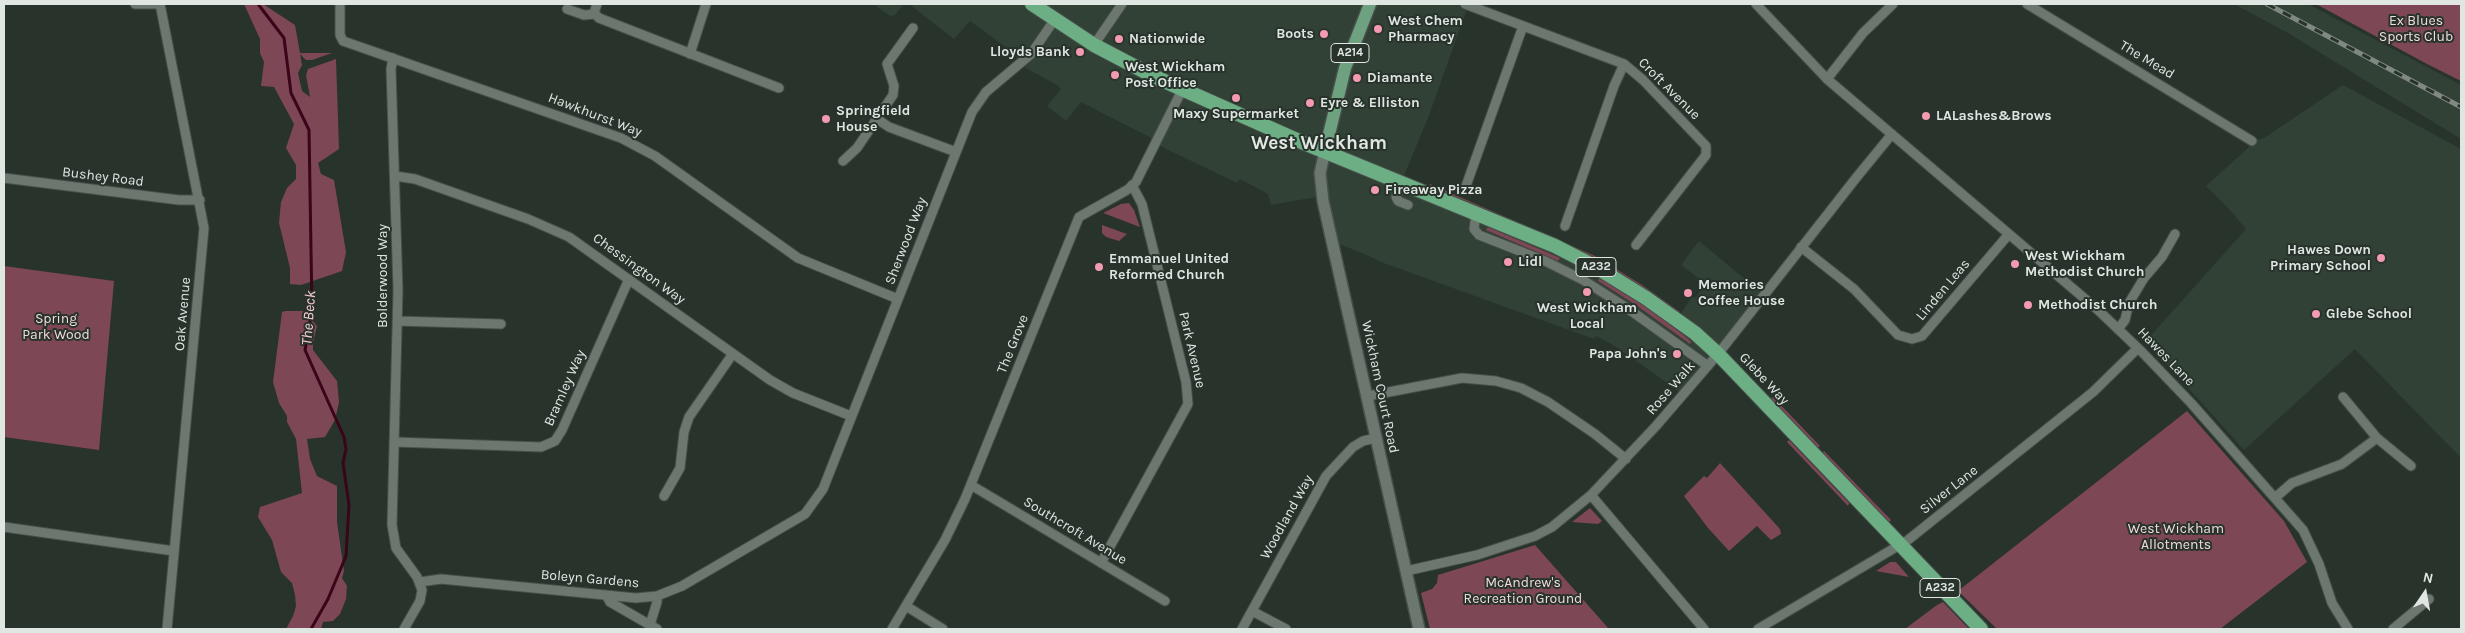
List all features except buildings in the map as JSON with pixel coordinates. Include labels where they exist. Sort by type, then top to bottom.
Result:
[{"type":"highway","name":"A232","points":[[1032,4],[1094,45],[1182,90],[1325,151]]},
{"type":"highway","name":"Glebe Way","points":[[1325,151],[1576,256],[1657,305],[1695,332],[1981,629]]},
{"type":"main road","name":"A214","points":[[1325,151],[1345,68],[1370,4]]},
{"type":"street","points":[[135,4],[155,4]]},
{"type":"street","name":"Oak Avenue","points":[[160,4],[200,200],[204,235],[167,629]]},
{"type":"street","name":"Hawkhurst Way","points":[[340,4],[341,38],[595,128],[633,144],[655,156],[798,258],[898,299]]},
{"type":"street","points":[[594,14],[597,4]]},
{"type":"street","points":[[690,54],[706,4]]},
{"type":"street","points":[[1094,45],[1122,4]]},
{"type":"street","name":"Croft Avenue","points":[[1465,4],[1624,64],[1643,80],[1707,149],[1706,155],[1636,245]]},
{"type":"street","name":"Hawes Lane","points":[[1756,4],[1826,79],[2118,329],[2191,403],[2276,497],[2303,530],[2312,545],[2328,592],[2348,629]]},
{"type":"street","points":[[1826,79],[1863,33],[1893,4]]},
{"type":"street","name":"The Mead","points":[[2027,4],[2252,141]]},
{"type":"street","points":[[568,9],[584,15],[594,14],[599,18],[779,88]]},
{"type":"street","name":"Sherwood Way","points":[[819,497],[972,112],[981,98],[1031,54],[1054,19]]},
{"type":"street","points":[[1466,186],[1523,26]]},
{"type":"street","points":[[842,161],[857,148],[895,90],[887,64],[913,28]]},
{"type":"street","name":"Bolderwood Way","points":[[393,58],[391,69],[397,321],[391,494],[392,534],[396,548],[420,582]]},
{"type":"street","points":[[1565,226],[1614,86],[1624,64]]},
{"type":"street","name":"The Grove","points":[[892,629],[949,533],[971,485],[1079,217],[1132,186],[1145,166],[1182,90]]},
{"type":"street","points":[[877,118],[889,127],[956,152]]},
{"type":"street","name":"Rose Walk","points":[[1406,571],[1476,555],[1535,536],[1552,527],[1591,495],[1626,459],[1708,366],[1892,134]]},
{"type":"street","name":"Wickham Court Road","points":[[1325,151],[1320,173],[1323,202],[1419,629]]},
{"type":"street","name":"Chessington Way","points":[[395,176],[414,179],[544,225],[578,243],[629,278],[732,355],[784,389],[851,416]]},
{"type":"street","name":"Bushey Road","points":[[4,178],[157,198],[200,200]]},
{"type":"street","points":[[1401,182],[1396,197],[1398,201],[1408,205]]},
{"type":"street","name":"Park Avenue","points":[[1100,564],[1186,409],[1189,399],[1142,204],[1132,186]]},
{"type":"street","points":[[1476,213],[1474,229],[1479,235],[1568,272],[1627,308],[1708,366]]},
{"type":"street","name":"Linden Leas","points":[[1801,247],[1854,289],[1898,335],[1912,340],[1926,332],[2009,234]]},
{"type":"street","points":[[2118,329],[2125,320],[2129,303],[2144,278],[2162,257],[2175,234]]},
{"type":"street","points":[[1568,272],[1576,256]]},
{"type":"street","name":"Bramley Way","points":[[394,442],[541,447],[555,441],[562,430],[629,278]]},
{"type":"street","points":[[397,321],[501,324]]},
{"type":"street","name":"Silver Lane","points":[[1758,629],[1900,545],[2079,403],[2138,348]]},
{"type":"street","points":[[664,496],[680,468],[684,432],[689,417],[732,355]]},
{"type":"street","points":[[1368,396],[1462,378],[1496,381],[1521,388],[1548,402],[1595,434],[1626,459]]},
{"type":"street","points":[[2343,397],[2377,438],[2411,466]]},
{"type":"street","name":"Woodland Way","points":[[1242,629],[1309,504],[1329,471],[1356,444],[1376,438]]},
{"type":"street","points":[[2276,497],[2292,483],[2342,464],[2377,438]]},
{"type":"street","name":"Southcroft Avenue","points":[[971,485],[1100,564],[1165,601]]},
{"type":"street","points":[[1591,495],[1704,629]]},
{"type":"street","name":"Boleyn Gardens","points":[[420,582],[441,579],[640,598],[657,596],[682,586],[800,518],[819,497]]},
{"type":"street","points":[[4,527],[174,551]]},
{"type":"street","points":[[404,629],[420,600],[422,590],[420,582]]},
{"type":"street","points":[[606,595],[610,602],[653,627],[657,596]]},
{"type":"street","points":[[2393,629],[2429,599]]},
{"type":"street","points":[[906,606],[943,629]]},
{"type":"street","points":[[1252,611],[1286,629]]},
{"type":"shaded area","points":[[873,4],[904,4],[895,15],[890,16]]},
{"type":"shaded area","points":[[909,4],[1465,4],[1468,6],[1428,118],[1401,183],[1513,228],[1677,319],[1692,297],[1695,298],[1702,289],[1698,286],[1701,280],[1681,265],[1699,241],[1764,295],[1684,395],[1615,346],[1596,336],[1594,339],[1381,262],[1341,245],[1333,247],[1322,196],[1271,205],[1268,194],[1240,179],[1237,183],[1156,144],[1157,141],[1081,102],[1066,121],[1047,106],[1061,89],[1057,85],[1024,67],[1011,51],[970,21],[954,39]]},
{"type":"shaded area","points":[[2234,4],[2308,4],[2461,85],[2461,139],[2288,33]]},
{"type":"shaded area","name":"Glebe School","points":[[2343,85],[2461,149],[2461,455],[2459,456],[2355,349],[2244,450],[2146,341],[2246,229],[2206,186],[2248,148],[2252,141],[2264,138]]},
{"type":"green space","points":[[244,4],[263,4],[295,25],[300,53],[332,53],[312,60],[306,60],[300,54],[302,65],[298,73],[302,91],[310,97],[306,75],[308,69],[336,59],[339,149],[318,163],[321,174],[334,180],[346,252],[342,271],[301,285],[290,284],[290,268],[279,223],[281,202],[287,188],[296,179],[296,165],[286,148],[294,124],[274,87],[261,86],[264,62],[260,53],[260,39]]},
{"type":"green space","name":"Ex Blues Sports Club","points":[[2316,4],[2461,4],[2461,81],[2427,64]]},
{"type":"green space","points":[[1430,184],[1595,256],[1642,285],[1680,312],[1679,314],[1628,278],[1595,260],[1429,186]]},
{"type":"green space","points":[[1129,203],[1134,210],[1140,227],[1103,213],[1121,204]]},
{"type":"green space","points":[[1102,225],[1127,234],[1119,241],[1106,237],[1102,233]]},
{"type":"green space","points":[[1488,227],[1560,258],[1558,261],[1486,230]]},
{"type":"green space","name":"Spring Park Wood","points":[[4,266],[114,281],[99,450],[4,437]]},
{"type":"green space","points":[[1600,277],[1658,315],[1687,338],[1691,342],[1690,344],[1636,305],[1598,281]]},
{"type":"green space","points":[[305,311],[317,326],[313,350],[337,381],[339,402],[335,420],[325,437],[307,439],[310,459],[317,476],[337,486],[337,522],[344,571],[342,578],[347,586],[346,599],[340,614],[333,621],[323,622],[321,629],[286,629],[296,606],[292,583],[281,572],[272,540],[258,517],[260,507],[302,493],[296,439],[287,422],[287,416],[279,403],[273,382],[282,312]]},
{"type":"green space","points":[[1773,397],[1820,446],[1817,448],[1771,399]]},
{"type":"green space","name":"West Wickham Allotments","points":[[2187,411],[2284,521],[2307,562],[2220,629],[1997,629],[1958,591]]},
{"type":"green space","points":[[1789,440],[1849,503],[1848,506],[1787,442]]},
{"type":"green space","points":[[1824,451],[1891,520],[1889,522],[1822,453]]},
{"type":"green space","points":[[1720,463],[1780,529],[1781,534],[1771,540],[1757,526],[1729,551],[1708,528],[1684,496],[1704,476],[1707,478]]},
{"type":"green space","points":[[1590,508],[1602,521],[1598,524],[1572,522]]},
{"type":"green space","name":"McAndrew's Recreation Ground","points":[[1535,545],[1609,629],[1430,629],[1421,593],[1432,589],[1437,583],[1438,575]]},
{"type":"green space","points":[[1890,562],[1896,562],[1909,577],[1876,571]]},
{"type":"green space","points":[[1943,602],[1969,629],[1905,629],[1937,605]]},
{"type":"waterway","name":"The Beck","points":[[258,4],[284,38],[291,93],[309,130],[312,310],[305,350],[344,437],[346,449],[343,463],[349,505],[346,556],[328,599],[311,629]]},
{"type":"railway","points":[[2267,4],[2461,107]]},
{"type":"place","name":"West Chem Pharmacy","points":[[1378,29]]},
{"type":"place","name":"Boots","points":[[1324,34]]},
{"type":"place","name":"Nationwide","points":[[1119,39]]},
{"type":"place","name":"Lloyds Bank","points":[[1080,52]]},
{"type":"place","name":"West Wickham Post Office","points":[[1115,75]]},
{"type":"place","name":"Diamante","points":[[1357,78]]},
{"type":"place","name":"Maxy Supermarket","points":[[1236,98]]},
{"type":"place","name":"Eyre & Elliston","points":[[1310,103]]},
{"type":"place","name":"LALashes&Brows","points":[[1926,116]]},
{"type":"place","name":"Springfield House","points":[[826,119]]},
{"type":"place","name":"Fireaway Pizza","points":[[1375,190]]},
{"type":"place","name":"Hawes Down Primary School","points":[[2381,258]]},
{"type":"place","name":"Lidl","points":[[1508,262]]},
{"type":"place","name":"West Wickham Methodist Church","points":[[2015,264]]},
{"type":"place","name":"Emmanuel United Reformed Church","points":[[1099,267]]},
{"type":"place","name":"West Wickham Local","points":[[1587,292]]},
{"type":"place","name":"Memories Coffee House","points":[[1688,293]]},
{"type":"place","name":"Methodist Church","points":[[2028,305]]},
{"type":"place","name":"Glebe School","points":[[2316,314]]},
{"type":"place","name":"Papa John's","points":[[1677,354]]},
{"type":"district","name":"West Wickham","points":[[1319,144]]}]
